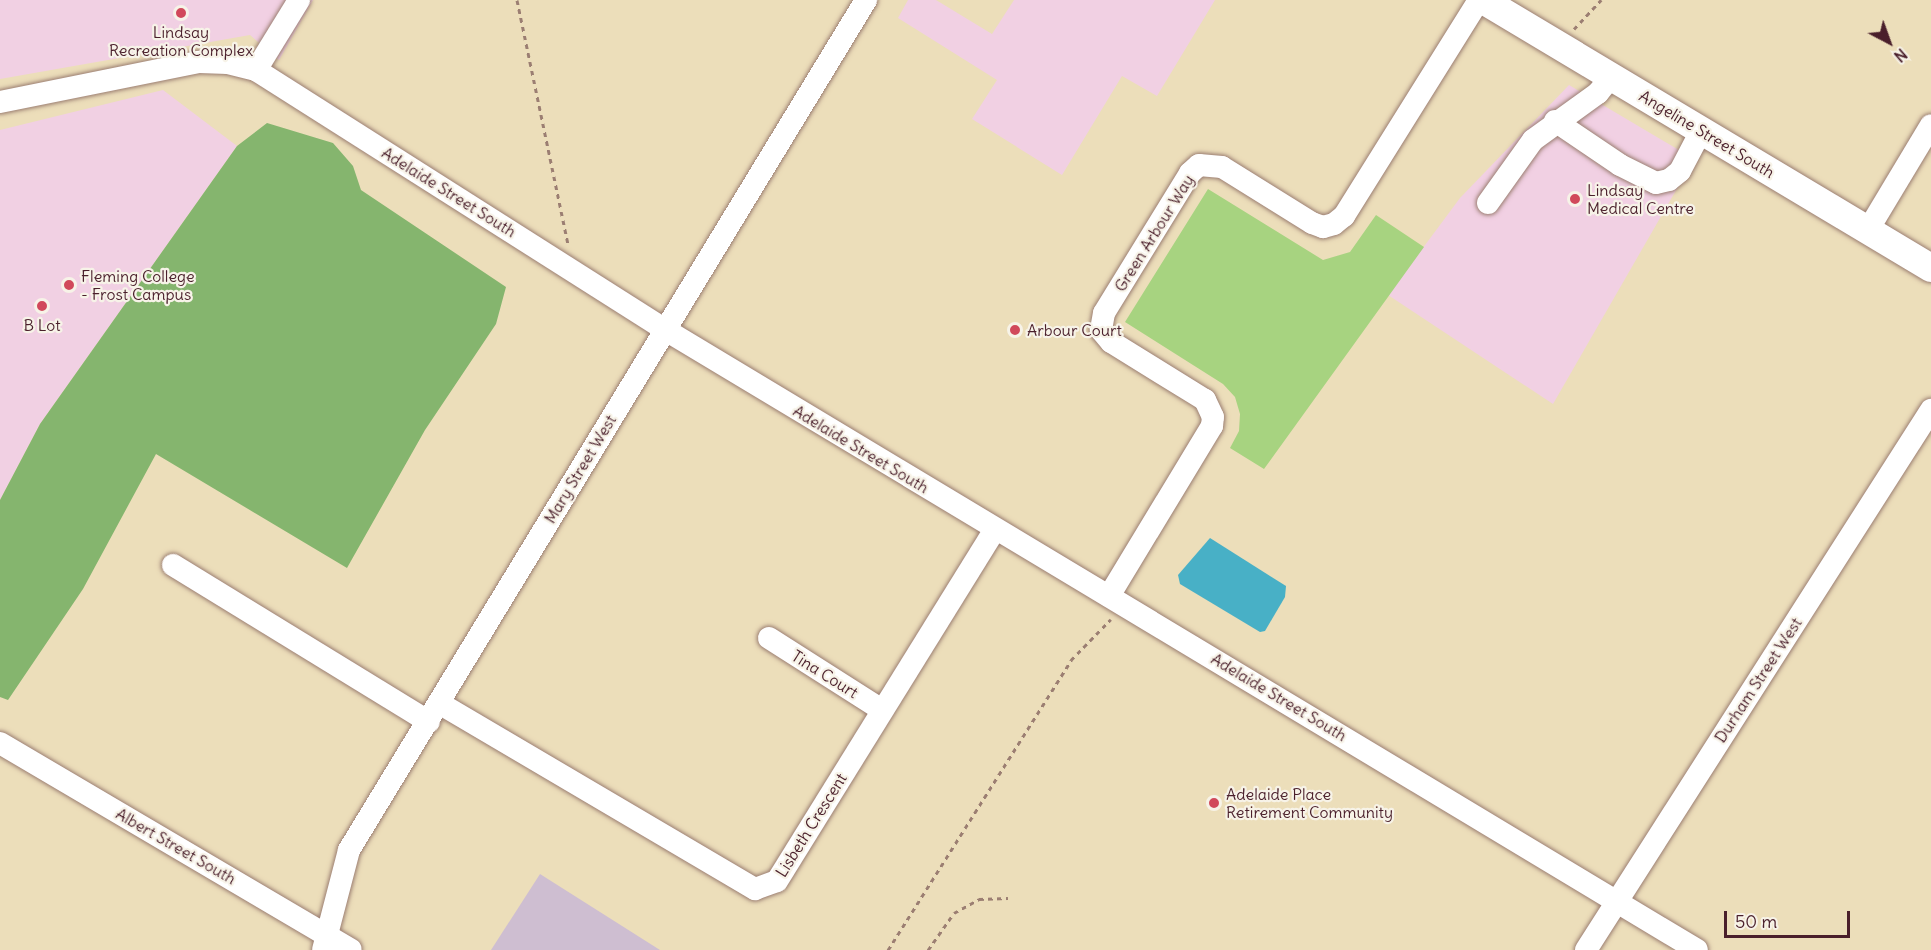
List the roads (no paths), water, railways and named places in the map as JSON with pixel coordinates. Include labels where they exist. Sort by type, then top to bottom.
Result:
[{"type":"main road","name":"Angeline Street South","points":[[1481,0],[1931,268]]},
{"type":"street","points":[[256,70],[299,0]]},
{"type":"street","name":"Mary Street West","points":[[324,942],[350,850],[664,329],[866,0]]},
{"type":"street","name":"Green Arbour Way","points":[[1116,600],[1212,426],[1213,417],[1205,400],[1111,342],[1101,330],[1104,313],[1184,183],[1199,165],[1211,163],[1312,223],[1323,227],[1334,224],[1344,216],[1481,0]]},
{"type":"street","name":"Adelaide Street South","points":[[0,102],[199,62],[220,62],[256,70],[664,329],[1697,950]]},
{"type":"street","points":[[1488,203],[1529,144],[1555,121],[1598,93],[1611,77]]},
{"type":"street","points":[[1555,121],[1628,170],[1656,183],[1669,180],[1680,171],[1701,131]]},
{"type":"street","points":[[1868,230],[1931,125]]},
{"type":"street","name":"Durham Street West","points":[[1586,950],[1931,410]]},
{"type":"street","name":"Lisbeth Crescent","points":[[434,712],[755,889],[777,881],[995,530]]},
{"type":"street","points":[[173,565],[434,712]]},
{"type":"street","name":"Tina Court","points":[[769,638],[882,710]]},
{"type":"street","name":"Albert Street South","points":[[0,742],[324,942],[351,950]]},
{"type":"water","points":[[1210,538],[1286,586],[1285,597],[1265,631],[1260,632],[1180,584],[1178,575]]},
{"type":"place","name":"Lindsay Recreation Complex","points":[[181,13]]},
{"type":"place","name":"Lindsay Medical Centre","points":[[1575,199]]},
{"type":"place","name":"Fleming College - Frost Campus","points":[[69,285]]},
{"type":"place","name":"B Lot","points":[[42,306]]},
{"type":"place","name":"Arbour Court","points":[[1015,330]]},
{"type":"place","name":"Adelaide Place Retirement Community","points":[[1214,803]]}]
